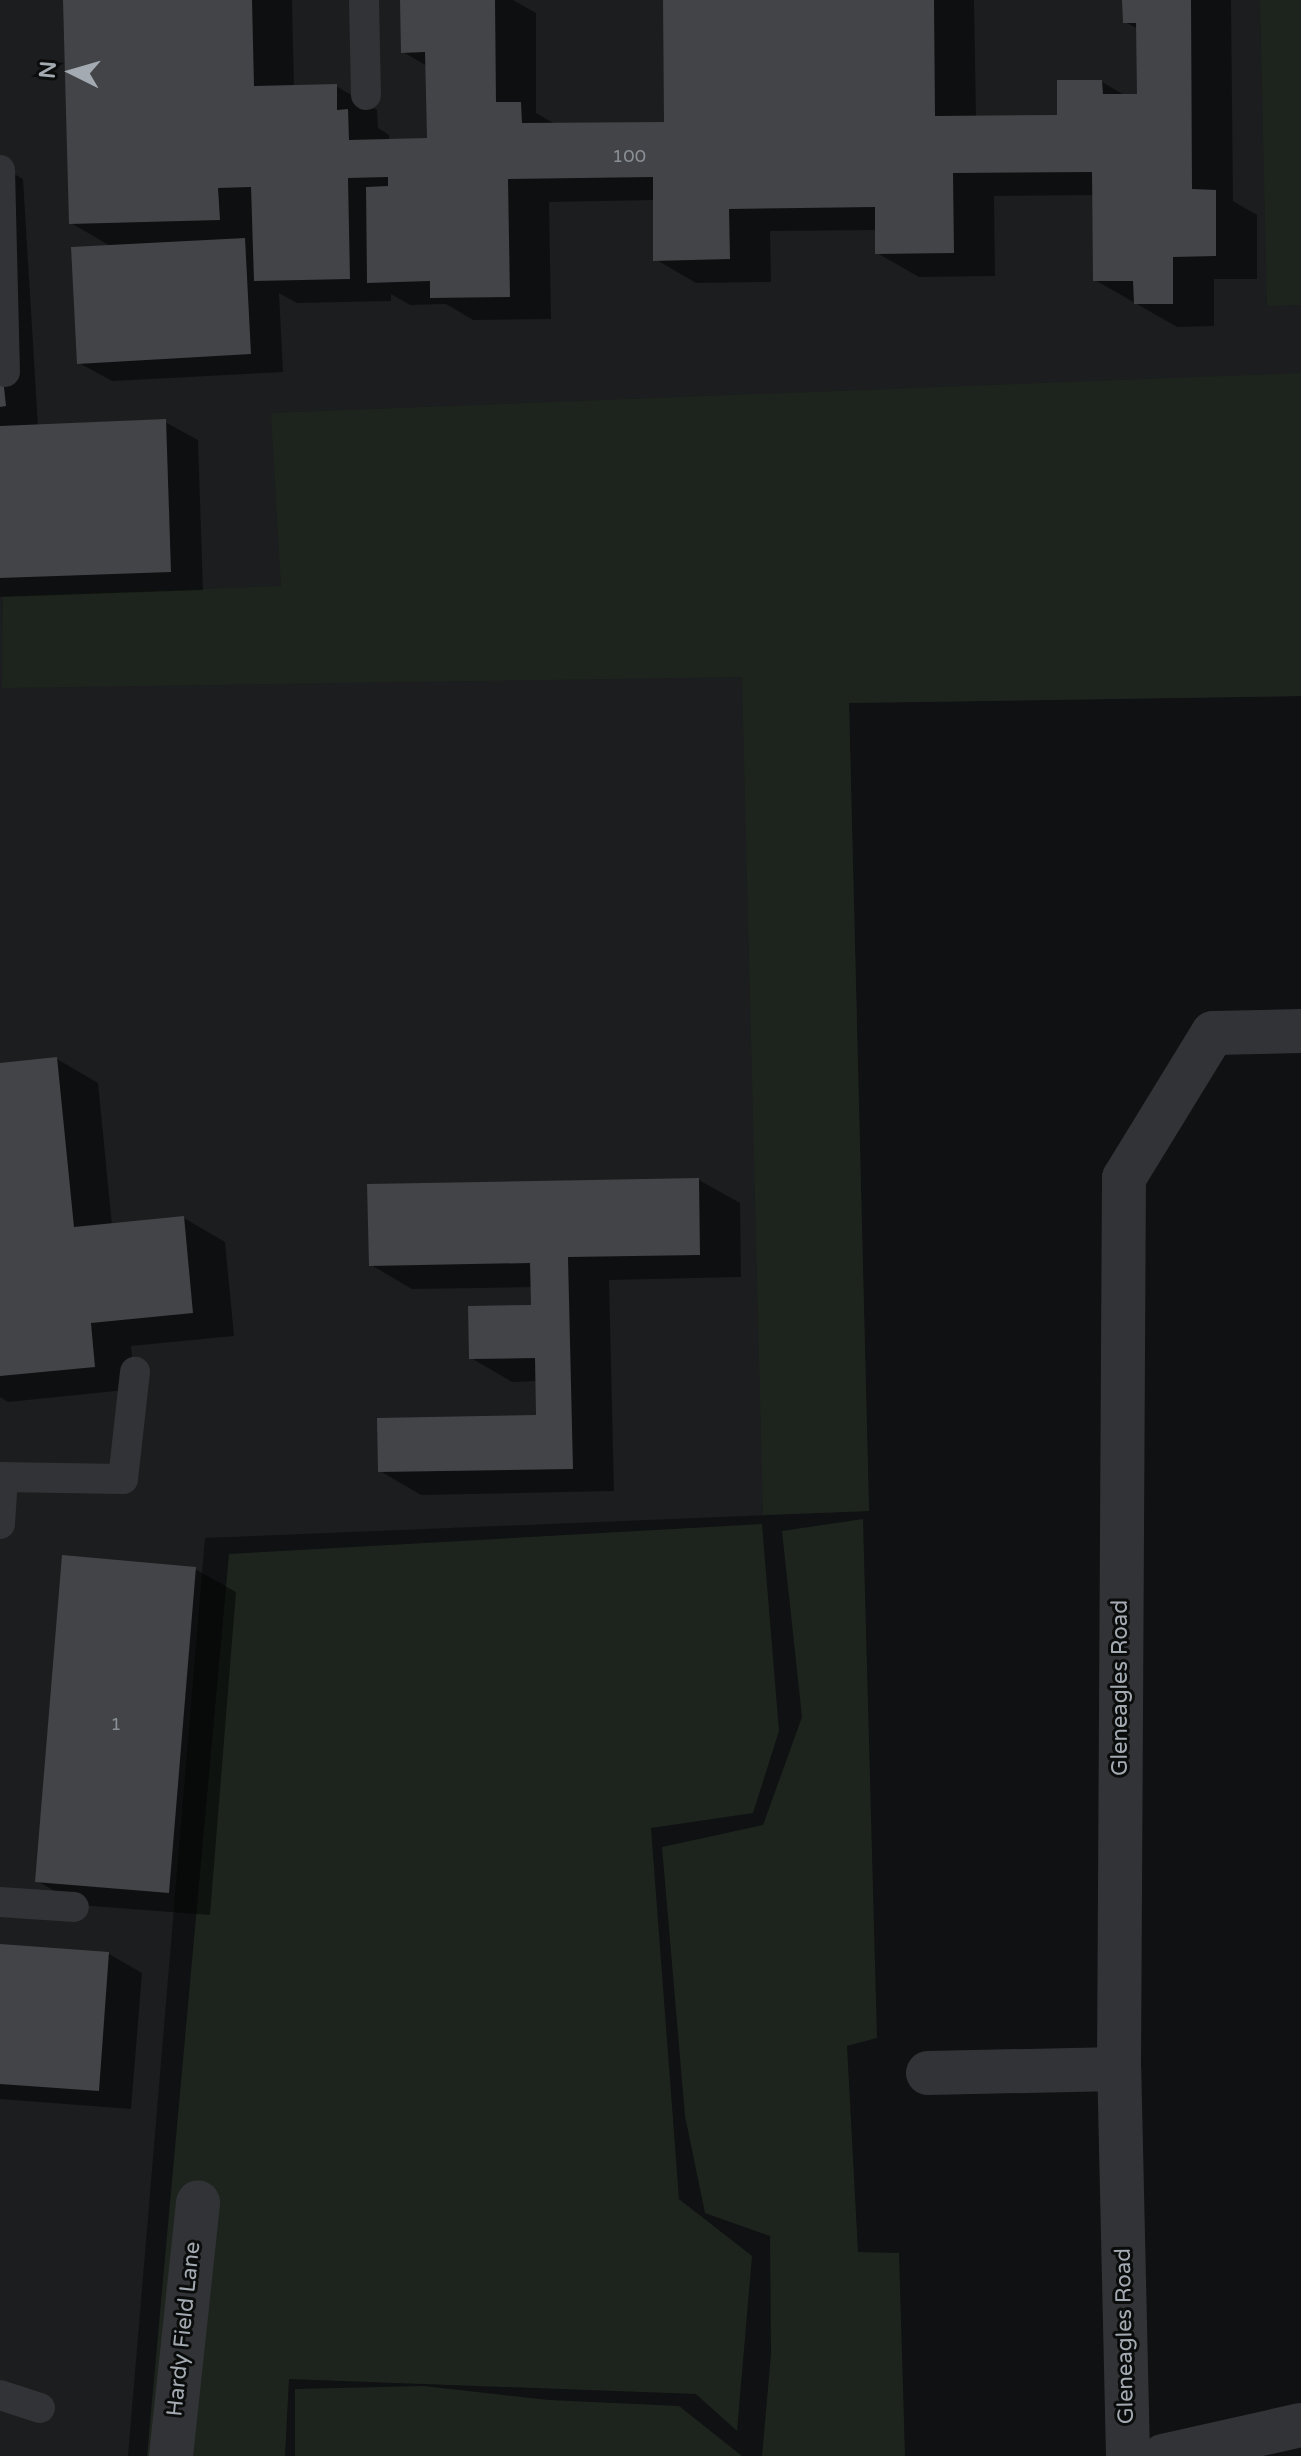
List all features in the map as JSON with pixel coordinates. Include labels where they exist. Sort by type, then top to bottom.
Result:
[{"type":"street","name":"Gleneagles Road","points":[[1128,2456],[1119,2069],[1124,1178],[1213,1033],[1301,1031]]},
{"type":"street","points":[[928,2073],[1119,2069]]},
{"type":"street","name":"Hardy Field Lane","points":[[171,2456],[198,2202]]},
{"type":"street","points":[[1163,2456],[1301,2425]]},
{"type":"lane","points":[[364,0],[366,95]]},
{"type":"lane","points":[[0,170],[5,372]]},
{"type":"lane","points":[[0,1524],[2,1477],[123,1479],[135,1372]]},
{"type":"lane","points":[[0,1902],[74,1907]]},
{"type":"lane","points":[[0,2395],[40,2408]]},
{"type":"shaded area","points":[[0,0],[1301,0],[1301,696],[849,703],[869,1511],[205,1538],[128,2456],[0,2456]]},
{"type":"shaded area","points":[[1260,0],[1301,0],[1301,305],[1267,306]]},
{"type":"shaded area","points":[[1301,373],[1301,696],[849,703],[869,1511],[763,1515],[742,677],[2,688],[3,596],[281,586],[271,413]]},
{"type":"shaded area","points":[[863,1519],[877,2038],[847,2046],[858,2252],[899,2253],[905,2456],[762,2456],[771,2354],[770,2236],[705,2213],[685,2116],[662,1847],[763,1825],[802,1717],[782,1531]]},
{"type":"shaded area","points":[[762,1524],[779,1731],[753,1813],[651,1828],[679,2199],[752,2256],[737,2431],[696,2394],[289,2379],[285,2456],[147,2456],[229,1554]]},
{"type":"shaded area","points":[[424,2386],[549,2400],[679,2406],[742,2456],[295,2456],[295,2389]]},
{"type":"building","points":[[63,0],[252,0],[254,86],[337,84],[337,110],[348,109],[349,140],[427,138],[425,52],[401,53],[400,0],[495,0],[496,102],[521,102],[522,123],[664,122],[663,0],[934,0],[935,116],[1057,115],[1057,80],[1102,80],[1103,94],[1137,94],[1136,23],[1123,23],[1122,0],[1191,0],[1192,189],[1216,190],[1216,256],[1173,257],[1173,304],[1134,304],[1133,281],[1093,281],[1092,172],[953,173],[954,253],[875,254],[875,207],[729,209],[730,259],[653,261],[653,177],[508,179],[510,297],[430,298],[430,281],[367,283],[366,187],[388,186],[388,177],[348,178],[350,279],[254,281],[251,187],[218,188],[220,220],[69,224]]},
{"type":"building","points":[[245,238],[251,354],[77,364],[71,247]]},
{"type":"building","points":[[0,350],[6,406],[0,407]]},
{"type":"building","points":[[166,419],[171,572],[0,578],[0,426]]},
{"type":"building","points":[[57,1057],[74,1227],[184,1216],[193,1313],[91,1323],[95,1367],[0,1376],[0,1063]]},
{"type":"building","points":[[699,1178],[700,1255],[568,1257],[573,1469],[378,1472],[377,1418],[536,1415],[535,1358],[469,1359],[468,1306],[531,1305],[530,1263],[369,1266],[367,1184]]},
{"type":"building","points":[[62,1555],[196,1567],[169,1893],[35,1882]]},
{"type":"building","points":[[0,1944],[109,1952],[99,2091],[0,2084]]}]
